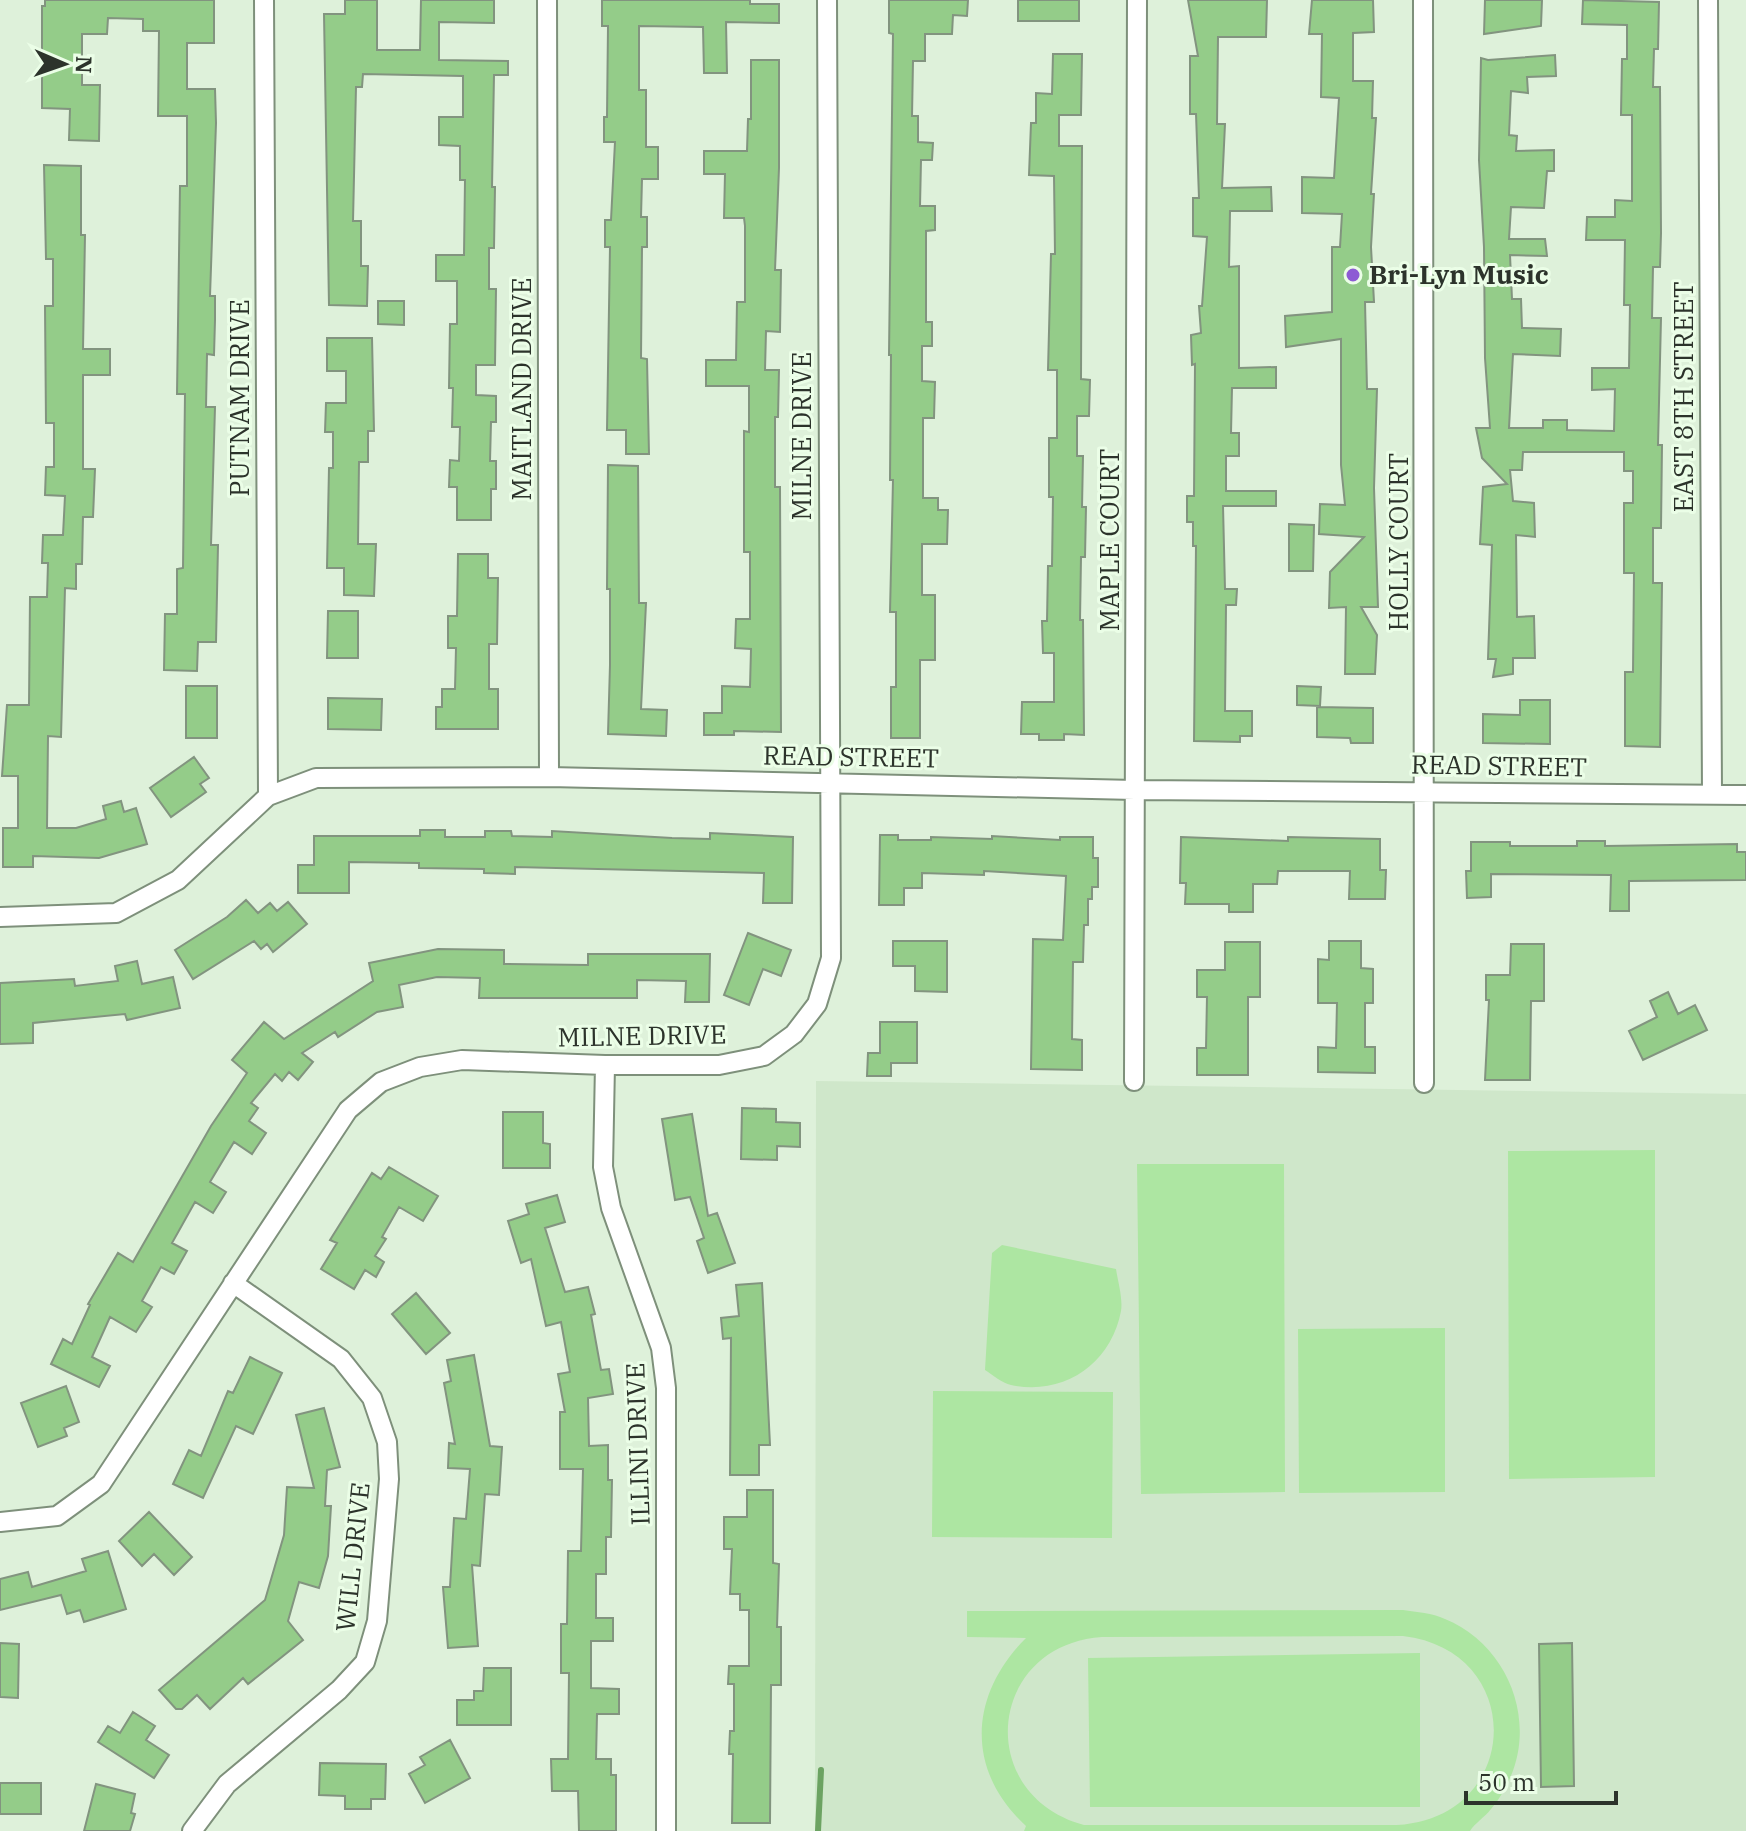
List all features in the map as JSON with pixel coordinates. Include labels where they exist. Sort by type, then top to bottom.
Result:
[{"type":"street","name":"PUTNAM DRIVE","points":[[264,0],[268,796]]},
{"type":"street","name":"MAITLAND DRIVE","points":[[547,0],[549,777]]},
{"type":"street","name":"MILNE DRIVE","points":[[0,1522],[57,1516],[101,1484],[348,1110],[381,1082],[420,1067],[462,1060],[719,1065],[764,1056],[794,1034],[817,1004],[831,958],[827,0]]},
{"type":"street","name":"MAPLE COURT","points":[[1134,1081],[1137,0]]},
{"type":"street","name":"HOLLY COURT","points":[[1423,0],[1424,1083]]},
{"type":"street","name":"EAST 8TH STREET","points":[[1708,0],[1712,794]]},
{"type":"street","name":"READ STREET","points":[[0,917],[116,913],[178,880],[268,796],[316,778],[549,777],[1135,790],[1746,795]]},
{"type":"street","name":"ILLINI DRIVE","points":[[605,1065],[603,1167],[611,1208],[661,1348],[666,1388],[666,1831]]},
{"type":"street","name":"WILL DRIVE","points":[[192,1831],[227,1784],[339,1690],[365,1662],[377,1621],[389,1479],[387,1442],[372,1398],[341,1359],[233,1283]]},
{"type":"shaded area","points":[[816,1081],[1746,1094],[1746,1831],[815,1831]]},
{"type":"green space","points":[[1655,1150],[1655,1477],[1509,1479],[1508,1151]]},
{"type":"green space","points":[[1137,1164],[1284,1164],[1285,1492],[1141,1494]]},
{"type":"green space","points":[[1002,1245],[1116,1269],[1121,1311],[1116,1330],[1096,1361],[1082,1372],[1049,1386],[1031,1387],[1008,1384],[985,1370],[992,1253]]},
{"type":"green space","points":[[1445,1328],[1445,1492],[1299,1493],[1298,1329]]},
{"type":"green space","points":[[933,1391],[1113,1392],[1112,1538],[932,1537]]},
{"type":"green space","points":[[1403,1610],[1435,1615],[1466,1631],[1485,1646],[1499,1664],[1517,1707],[1520,1731],[1517,1755],[1510,1778],[1499,1798],[1470,1831],[1024,1831],[1026,1826],[1006,1804],[992,1781],[984,1757],[982,1732],[985,1708],[993,1684],[1007,1660],[1026,1638],[967,1637],[967,1611]],"holes":[[[1403,1636],[1444,1648],[1472,1671],[1489,1701],[1494,1734],[1487,1766],[1468,1795],[1438,1815],[1397,1825],[1084,1825],[1048,1809],[1024,1784],[1011,1754],[1008,1723],[1016,1692],[1035,1666],[1064,1646],[1102,1637]]]},
{"type":"green space","points":[[1420,1653],[1420,1807],[1090,1807],[1088,1658]]},
{"type":"building","points":[[45,0],[214,0],[214,43],[187,43],[187,89],[215,89],[216,123],[210,296],[215,296],[214,355],[207,354],[206,407],[215,407],[211,545],[218,545],[216,642],[198,642],[197,671],[164,670],[165,614],[177,614],[177,569],[183,568],[185,394],[177,394],[180,186],[187,186],[187,116],[158,116],[159,31],[143,31],[143,19],[108,18],[107,34],[82,34],[82,85],[100,85],[99,141],[69,140],[70,109],[42,108],[42,6],[45,6]]},
{"type":"building","points":[[345,0],[377,0],[377,50],[420,50],[421,0],[494,0],[494,23],[439,22],[439,60],[508,61],[508,75],[494,75],[494,248],[489,248],[489,289],[496,289],[495,365],[476,365],[476,395],[496,396],[496,422],[491,422],[490,461],[496,461],[496,489],[491,489],[491,520],[457,520],[457,487],[449,487],[450,460],[459,461],[460,427],[452,427],[453,388],[449,388],[450,324],[457,324],[457,281],[436,281],[436,255],[464,255],[465,180],[460,180],[460,146],[439,145],[439,117],[463,117],[463,76],[363,74],[362,87],[356,87],[353,221],[361,221],[361,266],[368,266],[367,306],[329,305],[324,14],[345,14]]},
{"type":"building","points":[[602,0],[750,0],[750,4],[779,4],[779,23],[726,22],[727,73],[704,73],[703,27],[639,26],[639,90],[646,90],[646,147],[658,147],[658,179],[642,179],[641,217],[647,217],[647,247],[642,247],[641,358],[647,359],[649,454],[626,454],[626,430],[607,430],[610,247],[605,247],[605,220],[611,220],[615,142],[604,142],[608,26],[602,26]]},
{"type":"building","points":[[889,0],[968,0],[967,16],[953,15],[952,34],[925,34],[925,61],[913,61],[912,116],[918,116],[918,142],[933,143],[932,160],[921,160],[920,206],[935,206],[935,230],[926,231],[926,322],[932,322],[932,346],[922,346],[922,381],[935,382],[934,418],[923,418],[923,498],[938,498],[938,510],[948,510],[947,544],[922,544],[922,595],[935,595],[935,660],[920,660],[920,738],[891,738],[891,687],[896,687],[896,612],[890,612],[893,34],[889,33]]},
{"type":"building","points":[[1018,0],[1079,0],[1079,21],[1018,21]]},
{"type":"building","points":[[1188,0],[1267,0],[1266,37],[1218,37],[1217,124],[1225,124],[1222,188],[1271,187],[1272,211],[1230,211],[1229,267],[1239,266],[1239,368],[1276,367],[1276,388],[1232,388],[1231,433],[1239,433],[1239,456],[1226,456],[1226,491],[1276,491],[1276,506],[1223,506],[1225,589],[1237,589],[1236,605],[1226,605],[1225,711],[1252,711],[1252,736],[1240,736],[1240,742],[1194,741],[1196,546],[1193,546],[1193,522],[1187,522],[1187,496],[1194,496],[1195,364],[1192,365],[1191,335],[1201,333],[1199,306],[1202,306],[1207,237],[1193,236],[1193,198],[1199,198],[1196,114],[1190,114],[1190,56],[1198,56]]},
{"type":"building","points":[[1312,0],[1373,0],[1374,32],[1353,33],[1353,81],[1373,81],[1372,118],[1376,118],[1371,194],[1374,194],[1371,247],[1374,302],[1365,302],[1367,389],[1377,389],[1374,488],[1378,607],[1361,607],[1377,635],[1375,674],[1345,674],[1346,607],[1329,608],[1330,572],[1364,537],[1319,534],[1320,504],[1345,505],[1341,465],[1341,339],[1286,347],[1285,316],[1332,312],[1332,247],[1340,247],[1342,214],[1302,213],[1302,177],[1334,178],[1339,98],[1321,97],[1322,34],[1309,34]]},
{"type":"building","points":[[1485,0],[1542,0],[1541,26],[1484,34]]},
{"type":"building","points":[[1583,0],[1659,2],[1653,87],[1660,87],[1661,233],[1660,267],[1653,267],[1652,318],[1661,318],[1658,445],[1662,445],[1661,528],[1653,528],[1653,583],[1662,583],[1660,747],[1625,746],[1625,672],[1633,672],[1634,573],[1624,573],[1624,503],[1633,503],[1633,471],[1624,471],[1624,452],[1523,452],[1522,470],[1510,470],[1513,501],[1534,503],[1535,537],[1516,535],[1517,617],[1534,616],[1535,658],[1513,658],[1513,674],[1493,677],[1496,659],[1488,659],[1492,545],[1480,544],[1483,487],[1507,484],[1482,458],[1476,428],[1490,428],[1479,160],[1481,58],[1555,55],[1556,76],[1527,77],[1528,93],[1511,91],[1509,135],[1517,136],[1516,151],[1554,150],[1554,171],[1547,171],[1544,208],[1511,207],[1509,239],[1545,239],[1547,256],[1510,255],[1512,299],[1521,299],[1522,328],[1561,329],[1560,356],[1513,354],[1509,428],[1543,428],[1543,420],[1567,420],[1567,430],[1614,431],[1615,389],[1592,390],[1592,368],[1629,368],[1630,305],[1624,305],[1625,240],[1586,240],[1587,217],[1615,217],[1615,200],[1632,201],[1632,115],[1621,115],[1622,59],[1627,59],[1627,25],[1582,24]]},
{"type":"building","points":[[1053,54],[1082,54],[1081,115],[1059,115],[1059,146],[1082,146],[1081,379],[1090,380],[1089,416],[1077,416],[1077,456],[1083,456],[1082,507],[1086,507],[1080,620],[1083,620],[1084,735],[1064,734],[1064,740],[1039,740],[1039,734],[1021,734],[1022,702],[1054,702],[1054,653],[1043,653],[1042,621],[1047,621],[1048,566],[1052,566],[1053,497],[1049,497],[1049,438],[1057,438],[1057,370],[1048,370],[1051,254],[1055,254],[1054,176],[1029,175],[1031,123],[1036,123],[1036,93],[1052,94]]},
{"type":"building","points":[[751,60],[779,60],[775,270],[781,270],[780,332],[766,331],[765,370],[779,370],[775,487],[780,487],[781,732],[734,731],[734,735],[704,735],[704,713],[722,713],[722,686],[750,687],[751,649],[735,648],[736,619],[750,619],[750,552],[744,552],[744,431],[749,432],[749,386],[706,386],[706,360],[736,360],[737,302],[745,302],[745,226],[744,218],[724,218],[725,174],[704,174],[704,151],[747,151],[748,119],[751,119]]},
{"type":"building","points":[[44,165],[81,166],[81,235],[85,235],[83,349],[110,349],[110,375],[83,375],[83,469],[95,469],[93,517],[83,517],[82,564],[76,564],[76,589],[65,588],[61,737],[48,736],[47,828],[76,828],[106,819],[103,806],[121,801],[124,812],[136,808],[147,844],[99,858],[33,856],[33,867],[3,867],[3,828],[18,828],[18,776],[2,776],[7,705],[29,705],[30,597],[47,597],[48,563],[42,563],[43,535],[63,535],[65,496],[45,495],[46,467],[54,467],[54,423],[46,423],[45,306],[53,306],[53,259],[46,259]]},
{"type":"building","points":[[378,301],[404,301],[404,325],[378,324]]},
{"type":"building","points":[[327,338],[372,338],[374,431],[368,431],[368,462],[359,462],[358,544],[376,544],[374,596],[344,595],[344,568],[327,568],[329,468],[333,468],[333,432],[325,432],[326,403],[346,403],[346,371],[327,371]]},
{"type":"building","points":[[608,465],[638,466],[639,603],[646,603],[641,709],[667,710],[666,736],[608,734]]},
{"type":"building","points":[[1289,524],[1314,525],[1313,571],[1289,571]]},
{"type":"building","points":[[458,554],[488,554],[488,578],[498,578],[497,644],[489,644],[489,689],[498,689],[498,729],[436,729],[436,707],[442,707],[442,689],[455,689],[456,648],[448,648],[448,616],[457,616]]},
{"type":"building","points":[[328,611],[358,611],[358,658],[327,658]]},
{"type":"building","points":[[186,686],[217,686],[217,738],[186,738]]},
{"type":"building","points":[[1297,686],[1321,687],[1320,706],[1297,705]]},
{"type":"building","points":[[328,698],[382,699],[381,730],[328,729]]},
{"type":"building","points":[[1520,700],[1550,700],[1550,744],[1483,743],[1483,714],[1520,715]]},
{"type":"building","points":[[1317,707],[1373,708],[1373,743],[1351,743],[1350,738],[1317,737]]},
{"type":"building","points":[[194,757],[209,778],[200,784],[206,792],[171,817],[150,788]]},
{"type":"building","points":[[420,830],[445,830],[445,837],[485,837],[485,831],[511,831],[512,836],[552,837],[552,831],[710,839],[710,833],[793,837],[792,903],[763,903],[764,873],[515,867],[515,874],[484,873],[484,869],[419,868],[419,863],[349,862],[349,893],[298,893],[298,865],[314,865],[314,836],[420,836]]},
{"type":"building","points":[[880,835],[898,835],[898,840],[931,840],[931,837],[992,839],[992,836],[1060,840],[1060,837],[1093,837],[1093,858],[1098,858],[1098,887],[1092,887],[1092,899],[1088,899],[1083,962],[1073,962],[1072,1039],[1082,1040],[1082,1070],[1031,1069],[1033,939],[1063,940],[1066,876],[984,871],[984,875],[922,873],[922,888],[904,888],[904,905],[879,905]]},
{"type":"building","points":[[1181,837],[1288,841],[1288,837],[1380,839],[1380,870],[1386,870],[1385,899],[1349,899],[1350,871],[1278,871],[1277,884],[1253,884],[1253,912],[1229,912],[1229,904],[1185,904],[1186,883],[1180,883]]},
{"type":"building","points":[[1577,841],[1605,841],[1605,846],[1737,844],[1737,852],[1746,852],[1746,880],[1629,881],[1629,911],[1610,911],[1611,875],[1491,874],[1491,897],[1467,898],[1466,871],[1471,871],[1471,842],[1510,842],[1510,846],[1577,846]]},
{"type":"building","points":[[246,900],[258,913],[270,903],[277,911],[288,902],[307,924],[273,952],[267,944],[261,949],[254,941],[193,979],[175,950],[227,917]]},
{"type":"building","points":[[748,933],[791,950],[781,976],[763,969],[749,1005],[724,995]]},
{"type":"building","points":[[893,941],[947,941],[947,992],[915,991],[915,966],[893,966]]},
{"type":"building","points":[[1329,941],[1361,941],[1361,968],[1373,969],[1373,1003],[1365,1003],[1365,1047],[1375,1047],[1375,1073],[1318,1072],[1318,1047],[1336,1048],[1337,1003],[1318,1003],[1318,959],[1329,960]]},
{"type":"building","points":[[1225,942],[1260,942],[1260,997],[1248,997],[1248,1075],[1197,1075],[1197,1048],[1206,1048],[1207,997],[1197,997],[1197,970],[1225,970]]},
{"type":"building","points":[[1511,944],[1544,944],[1544,1001],[1531,1001],[1530,1080],[1485,1080],[1489,1000],[1486,1000],[1486,975],[1510,975]]},
{"type":"building","points":[[438,949],[504,950],[504,964],[588,965],[588,954],[710,954],[709,1002],[685,1002],[686,981],[637,980],[637,998],[479,998],[480,978],[437,977],[399,985],[403,1007],[377,1012],[338,1037],[335,1032],[302,1053],[313,1062],[298,1080],[289,1072],[282,1081],[275,1074],[251,1103],[258,1108],[249,1121],[266,1133],[252,1154],[234,1142],[210,1182],[226,1192],[213,1213],[195,1202],[172,1243],[187,1251],[174,1274],[161,1267],[142,1301],[152,1307],[136,1332],[110,1317],[92,1357],[110,1366],[99,1387],[51,1364],[63,1339],[72,1344],[88,1304],[118,1253],[133,1262],[211,1126],[247,1073],[232,1060],[264,1022],[284,1039],[373,981],[369,963]]},
{"type":"building","points":[[137,961],[142,984],[173,977],[180,1008],[127,1020],[125,1014],[33,1023],[33,1043],[0,1044],[0,983],[74,979],[75,986],[118,981],[115,966]]},
{"type":"building","points":[[1668,992],[1678,1014],[1695,1005],[1707,1030],[1643,1060],[1629,1031],[1657,1017],[1650,1001]]},
{"type":"building","points":[[880,1022],[917,1022],[917,1063],[891,1063],[891,1076],[867,1076],[868,1053],[880,1053]]},
{"type":"building","points":[[742,1108],[776,1109],[776,1122],[800,1123],[800,1147],[777,1146],[777,1160],[741,1159]]},
{"type":"building","points":[[503,1112],[543,1112],[543,1143],[550,1144],[550,1168],[503,1168]]},
{"type":"building","points":[[692,1114],[708,1216],[717,1213],[735,1263],[708,1273],[697,1241],[704,1238],[690,1197],[675,1200],[662,1119]]},
{"type":"building","points":[[389,1167],[438,1196],[423,1221],[399,1207],[382,1237],[386,1239],[375,1256],[384,1262],[376,1277],[365,1270],[354,1289],[321,1269],[337,1243],[330,1240],[372,1173],[381,1179]]},
{"type":"building","points":[[557,1195],[565,1222],[545,1228],[565,1292],[588,1287],[595,1314],[591,1315],[601,1370],[609,1369],[613,1394],[588,1398],[589,1446],[608,1445],[608,1480],[612,1480],[611,1537],[606,1537],[606,1574],[596,1574],[596,1618],[613,1618],[613,1641],[591,1641],[591,1688],[619,1689],[619,1714],[597,1714],[596,1759],[611,1759],[611,1775],[616,1775],[616,1831],[579,1831],[578,1791],[552,1791],[551,1759],[568,1759],[569,1673],[561,1673],[561,1624],[567,1624],[568,1551],[581,1551],[583,1469],[560,1469],[560,1412],[565,1412],[558,1374],[570,1372],[561,1322],[546,1326],[531,1259],[521,1263],[508,1221],[529,1214],[526,1204]]},
{"type":"building","points":[[762,1283],[770,1445],[759,1445],[759,1475],[730,1475],[731,1338],[723,1339],[721,1318],[739,1316],[736,1285]]},
{"type":"building","points":[[416,1293],[450,1333],[426,1354],[392,1314]]},
{"type":"building","points":[[474,1355],[490,1446],[502,1447],[499,1495],[485,1494],[480,1566],[472,1565],[478,1646],[448,1648],[443,1587],[450,1587],[454,1518],[466,1519],[470,1469],[448,1468],[449,1443],[455,1444],[444,1383],[451,1381],[447,1360]]},
{"type":"building","points":[[250,1357],[282,1373],[253,1434],[236,1426],[203,1498],[173,1484],[189,1450],[201,1456],[228,1391],[233,1393]]},
{"type":"building","points":[[66,1386],[79,1422],[64,1428],[67,1436],[38,1447],[21,1403]]},
{"type":"building","points":[[324,1408],[340,1467],[327,1470],[325,1506],[331,1506],[328,1556],[319,1588],[299,1582],[288,1621],[303,1640],[248,1684],[243,1678],[210,1709],[197,1695],[182,1709],[176,1709],[159,1690],[265,1600],[284,1535],[287,1487],[314,1488],[296,1415]]},
{"type":"building","points":[[747,1490],[773,1490],[773,1563],[779,1564],[777,1627],[781,1627],[781,1685],[771,1685],[770,1823],[732,1823],[733,1754],[729,1754],[730,1731],[734,1731],[734,1684],[728,1684],[729,1666],[749,1666],[749,1610],[740,1610],[740,1594],[730,1594],[732,1549],[724,1549],[724,1517],[747,1517]]},
{"type":"building","points":[[149,1512],[192,1557],[174,1575],[154,1554],[142,1566],[119,1541]]},
{"type":"building","points":[[108,1551],[126,1609],[84,1622],[80,1610],[67,1614],[61,1595],[0,1610],[0,1579],[28,1572],[32,1587],[86,1571],[82,1559]]},
{"type":"building","points":[[0,1643],[19,1644],[18,1698],[0,1697]]},
{"type":"building","points":[[1572,1643],[1574,1786],[1541,1787],[1539,1644]]},
{"type":"building","points":[[484,1668],[511,1668],[511,1725],[457,1725],[457,1700],[474,1700],[474,1691],[483,1691]]},
{"type":"building","points":[[133,1712],[155,1726],[146,1740],[169,1755],[154,1778],[98,1742],[108,1726],[120,1733]]},
{"type":"building","points":[[450,1740],[470,1778],[425,1803],[409,1774],[425,1765],[420,1757]]},
{"type":"building","points":[[320,1763],[386,1764],[385,1799],[371,1799],[371,1809],[345,1809],[345,1796],[319,1795]]},
{"type":"building","points":[[0,1783],[41,1783],[41,1814],[0,1814]]},
{"type":"building","points":[[96,1784],[135,1794],[131,1813],[135,1814],[130,1831],[84,1831]]},
{"type":"waterway","points":[[818,1831],[821,1770]]},
{"type":"place","name":"Bri-Lyn Music","points":[[1353,275]]}]
